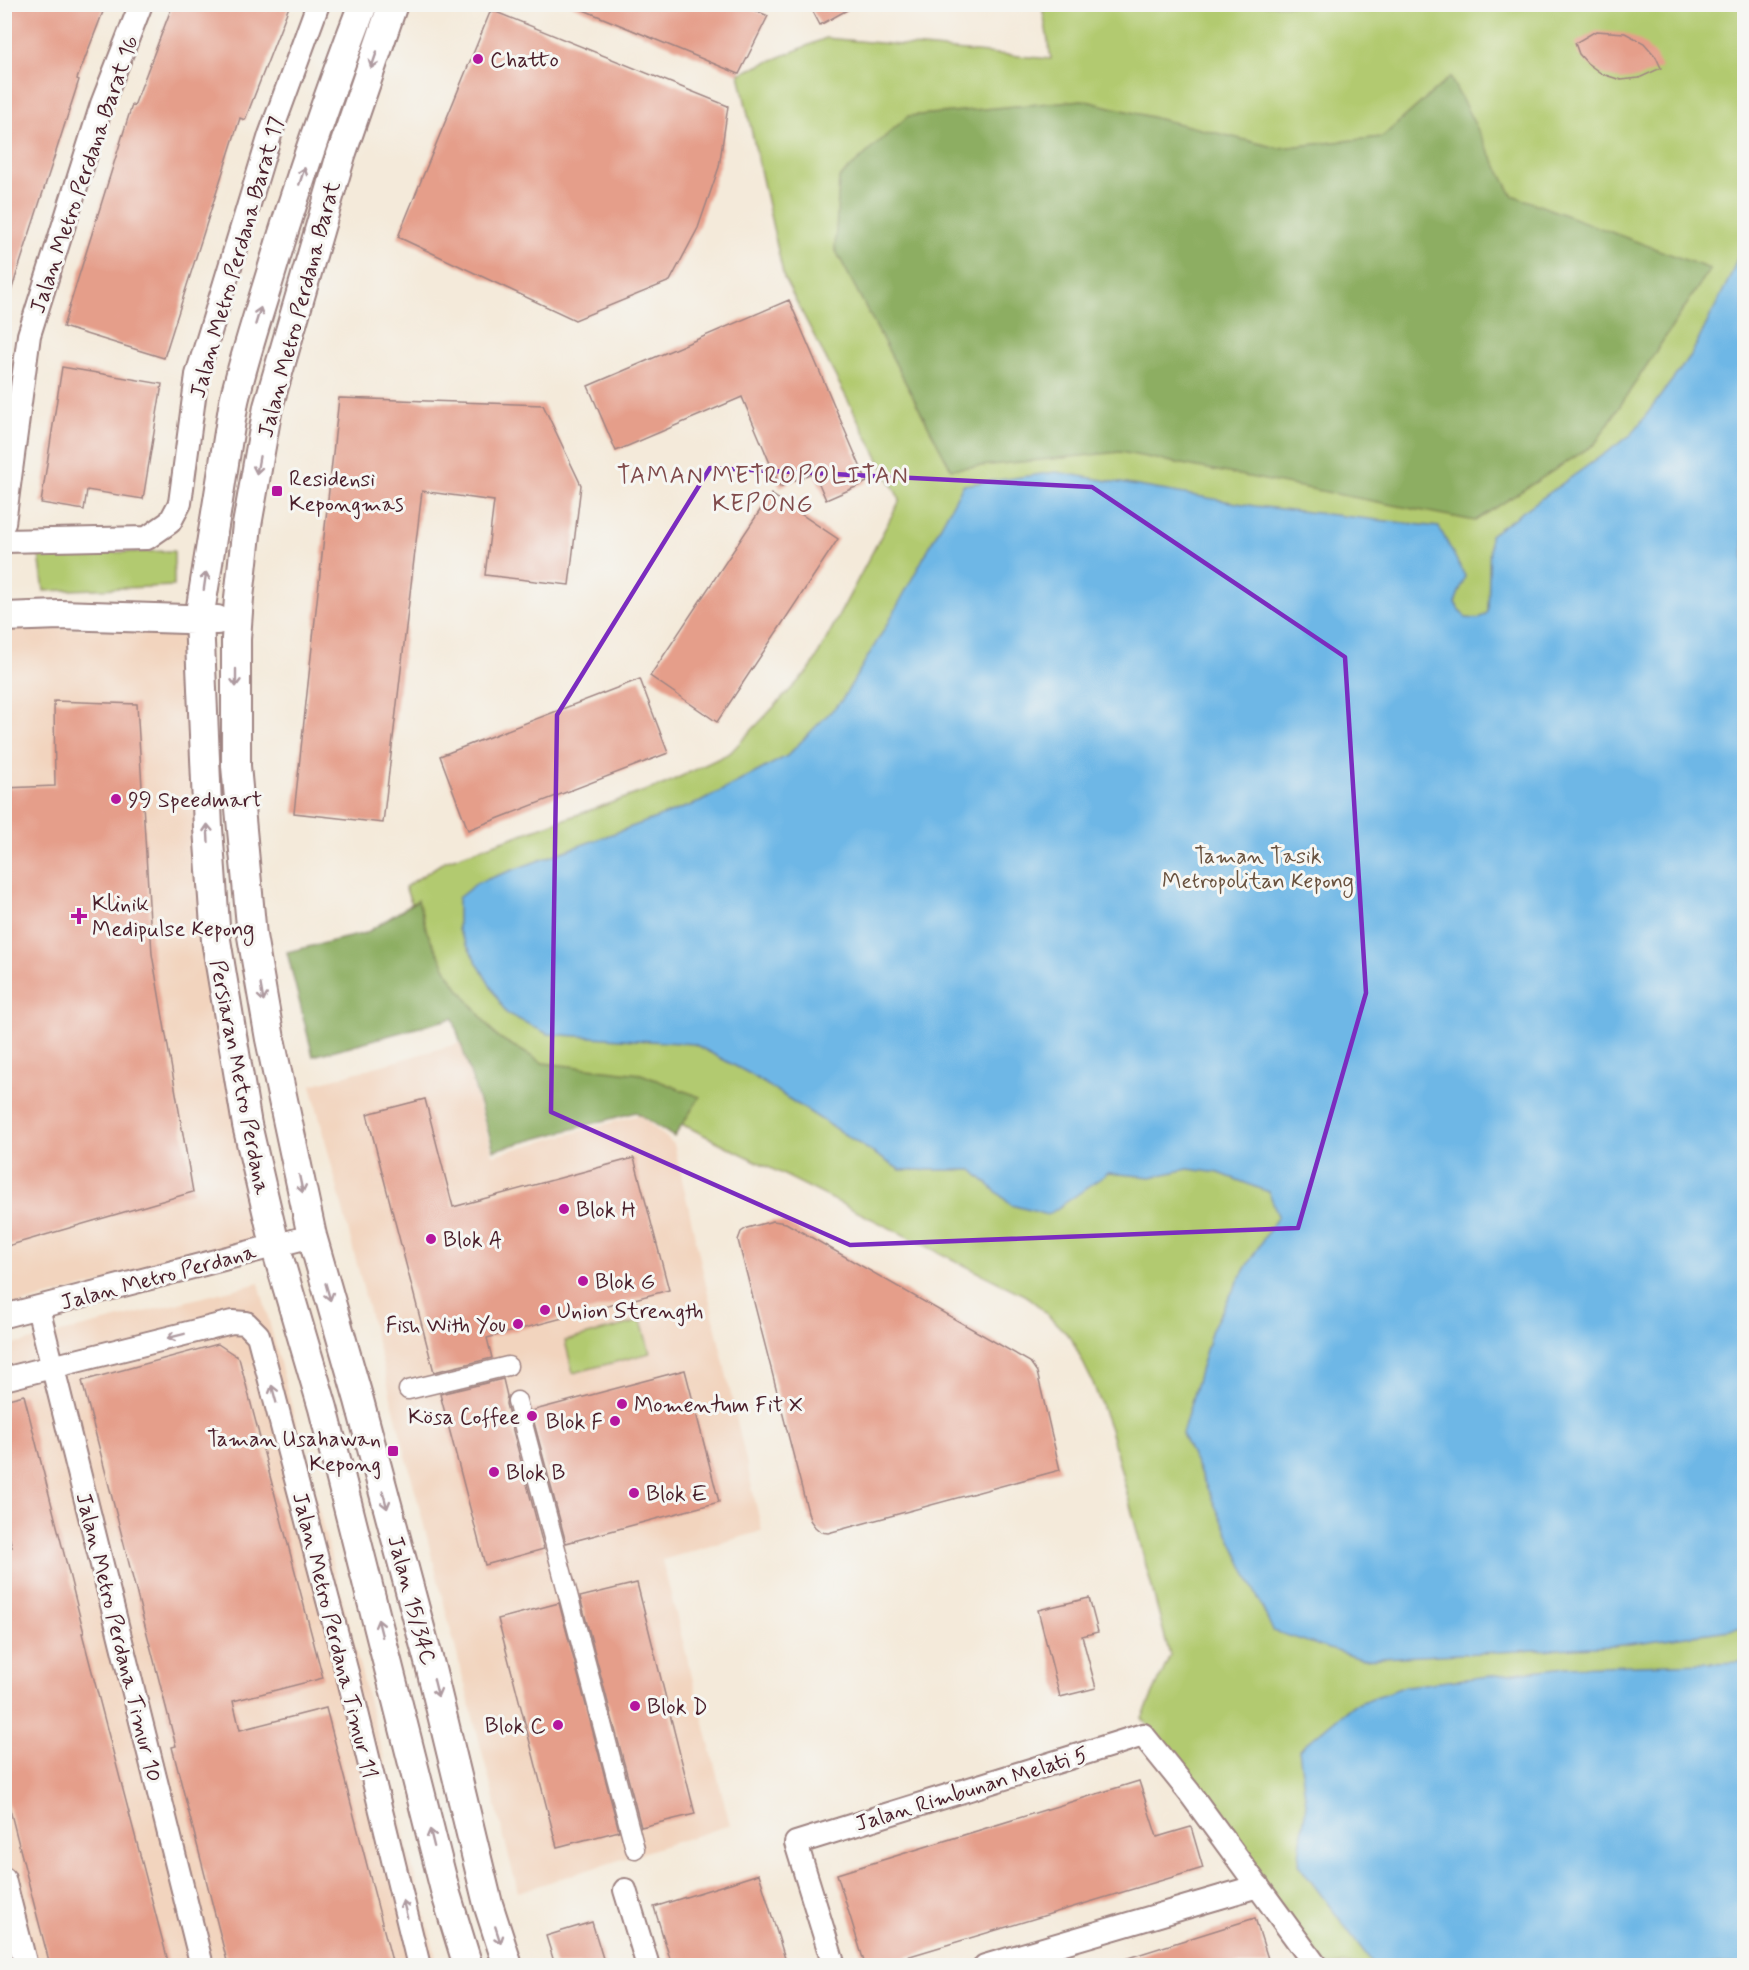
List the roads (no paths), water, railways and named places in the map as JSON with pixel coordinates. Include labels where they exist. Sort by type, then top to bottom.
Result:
[{"type":"street","name":"Jalan Metro Perdana Barat 16","points":[[4,523],[29,335],[102,104],[141,4]]},
{"type":"street","name":"Jalan Metro Perdana Barat 17","points":[[4,541],[147,538],[170,522],[180,503],[197,375],[270,135],[318,4]]},
{"type":"street","name":"Jalan Metro Perdana Barat","points":[[200,619],[226,446],[241,372],[325,104],[363,4]]},
{"type":"street","name":"Jalan Metro Perdana Barat","points":[[237,620],[248,525],[273,386],[341,155],[393,4]]},
{"type":"street","points":[[4,617],[60,615],[237,620]]},
{"type":"street","name":"Persiaran Metro Perdana","points":[[200,619],[213,914],[247,1125],[275,1245]]},
{"type":"street","name":"Persiaran Metro Perdana","points":[[237,620],[236,766],[252,936],[270,1039],[312,1236]]},
{"type":"street","name":"Jalan Metro Perdana","points":[[4,1316],[312,1236]]},
{"type":"street","name":"Jalan 15/34C","points":[[312,1236],[359,1400],[431,1669],[488,1904],[508,1965]]},
{"type":"street","name":"Jalan 15/34C","points":[[275,1245],[323,1408],[446,1894],[468,1965]]},
{"type":"street","name":"Jalan Metro Perdana Timur 10","points":[[38,1308],[202,1965]]},
{"type":"street","name":"Jalan Metro Perdana Timur 11","points":[[52,1367],[232,1322],[246,1323],[258,1335],[347,1673],[419,1965]]},
{"type":"street","points":[[408,1390],[508,1366]]},
{"type":"street","points":[[4,1379],[52,1367]]},
{"type":"street","points":[[517,1401],[635,1849]]},
{"type":"street","name":"Jalan Rimbunan Melati 5","points":[[834,1965],[796,1843],[1140,1735],[1146,1737],[1190,1792],[1258,1886]]},
{"type":"street","points":[[4,1879],[26,1965]]},
{"type":"street","points":[[985,1965],[1258,1886],[1316,1965]]},
{"type":"street","points":[[625,1890],[648,1965]]},
{"type":"water","points":[[1744,241],[1744,1628],[1614,1646],[1361,1659],[1273,1631],[1182,1434],[1212,1329],[1246,1267],[1278,1216],[1269,1192],[1219,1173],[1188,1169],[1151,1177],[1108,1173],[1048,1215],[1011,1205],[972,1170],[900,1170],[750,1074],[694,1044],[548,1034],[506,1013],[458,930],[458,898],[477,883],[700,802],[787,756],[842,700],[888,623],[963,485],[1056,472],[1255,506],[1439,527],[1465,576],[1455,603],[1466,618],[1478,619],[1488,612],[1490,535],[1632,434],[1691,355],[1730,277]]},
{"type":"water","points":[[1744,1662],[1744,1965],[1374,1965],[1298,1864],[1306,1804],[1299,1750],[1353,1705],[1406,1686],[1566,1667]]},
{"type":"place","name":"Chatto","points":[[478,59]]},
{"type":"place","name":"Residensi Kepongmas","points":[[277,491]]},
{"type":"place","name":"99 Speedmart","points":[[116,799]]},
{"type":"place","name":"Klinik Medipulse Kepong","points":[[79,916]]},
{"type":"place","name":"Blok H","points":[[564,1209]]},
{"type":"place","name":"Blok A","points":[[431,1239]]},
{"type":"place","name":"Blok G","points":[[583,1281]]},
{"type":"place","name":"Union Strength","points":[[545,1310]]},
{"type":"place","name":"Fish With You","points":[[518,1324]]},
{"type":"place","name":"Momentum Fit X","points":[[622,1404]]},
{"type":"place","name":"Kösa Coffee","points":[[532,1416]]},
{"type":"place","name":"Blok F","points":[[615,1421]]},
{"type":"place","name":"Taman Usahawan Kepong","points":[[393,1451]]},
{"type":"place","name":"Blok B","points":[[494,1472]]},
{"type":"place","name":"Blok E","points":[[634,1493]]},
{"type":"place","name":"Blok D","points":[[635,1706]]},
{"type":"place","name":"Blok C","points":[[558,1725]]},
{"type":"district","name":"TAMAN METROPOLITAN KEPONG","points":[[763,489]]},
{"type":"park label","name":"Taman Tasik Metropolitan Kepong","points":[[1258,868]]}]
